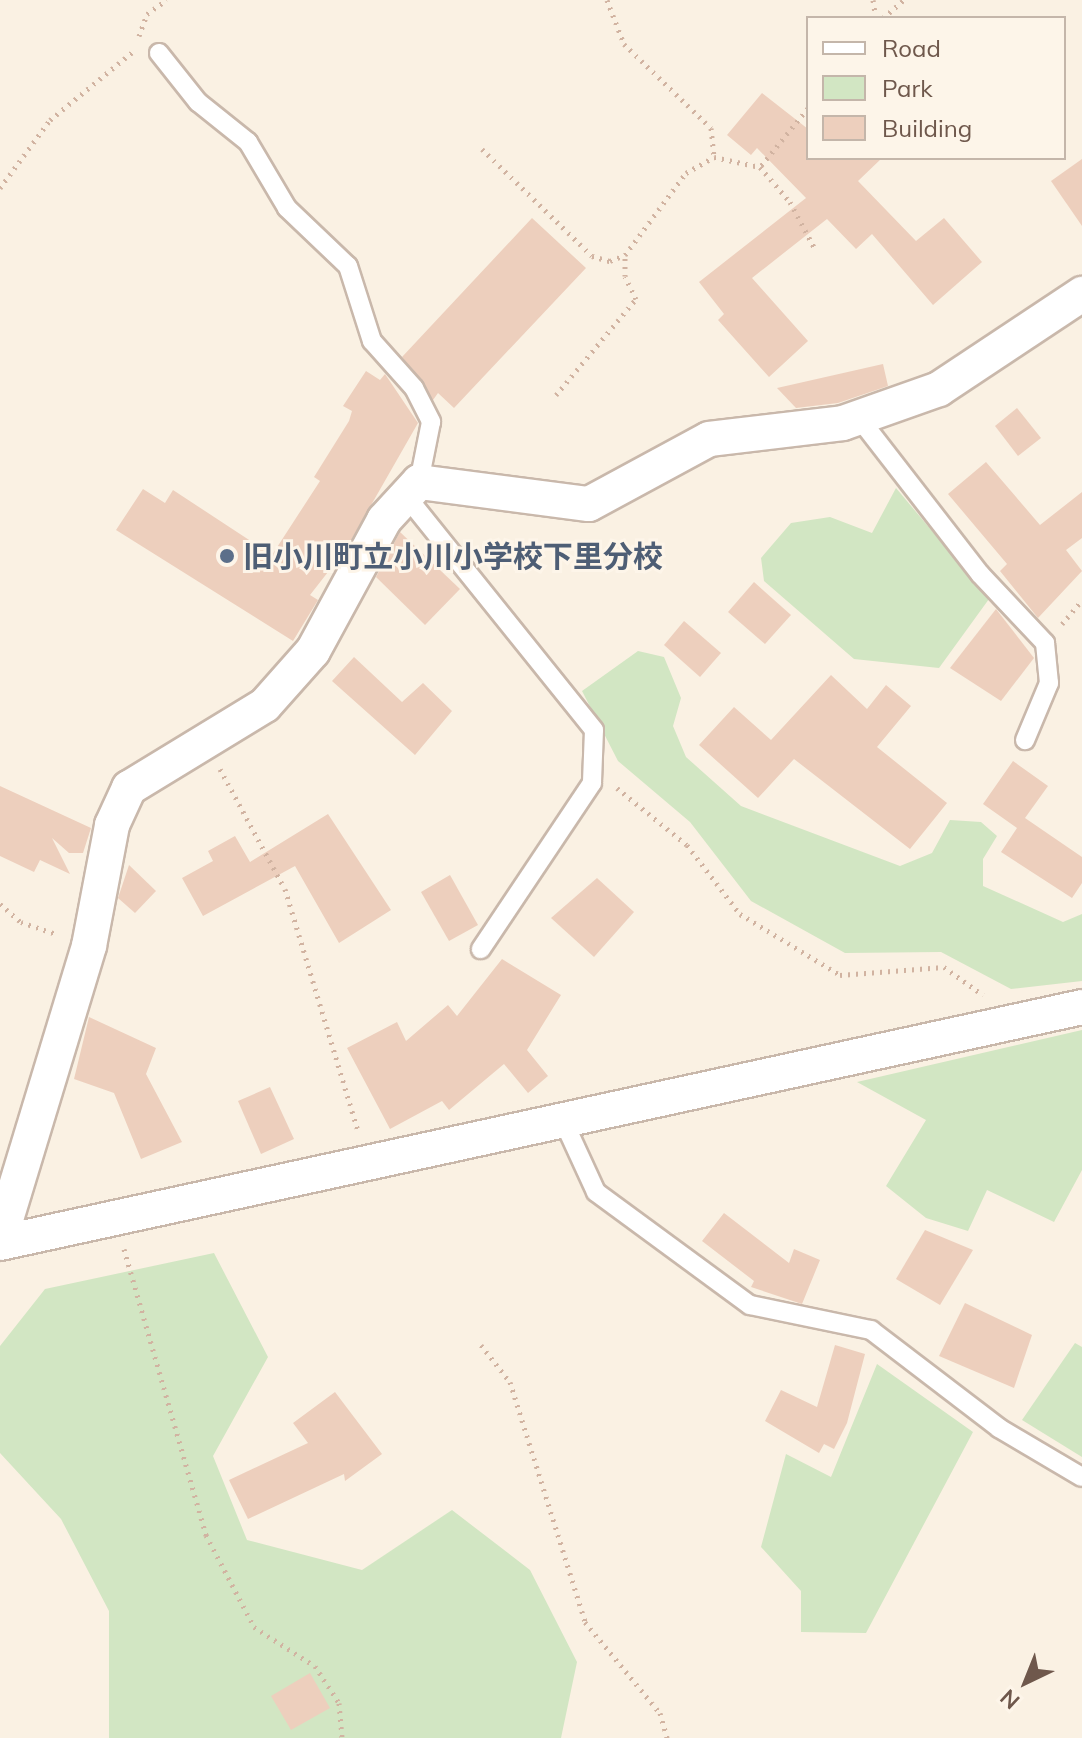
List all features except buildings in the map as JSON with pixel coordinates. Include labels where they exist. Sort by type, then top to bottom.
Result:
[{"type":"street","points":[[1082,294],[939,389],[859,418],[709,439],[589,504],[413,489],[384,520],[313,651],[265,705],[129,788],[112,825],[89,946],[0,1241],[1082,1007]]},
{"type":"lane","points":[[159,53],[198,102],[248,142],[287,208],[348,266],[372,341],[414,388],[431,422],[413,489],[594,730],[592,783],[481,949]]},
{"type":"lane","points":[[859,418],[980,574],[1045,643],[1049,683],[1025,740]]},
{"type":"lane","points":[[562,1118],[596,1192],[750,1305],[871,1330],[999,1428],[1082,1477]]},
{"type":"path","points":[[0,188],[50,120],[134,50],[147,14],[166,0]]},
{"type":"path","points":[[607,0],[624,44],[711,128],[714,157]]},
{"type":"path","points":[[885,16],[904,0]]},
{"type":"path","points":[[134,50],[159,53]]},
{"type":"path","points":[[760,167],[806,110]]},
{"type":"path","points":[[482,149],[592,256],[610,261],[625,255],[686,173],[714,157],[760,167],[790,202],[815,249]]},
{"type":"path","points":[[556,395],[636,299],[625,276],[625,255]]},
{"type":"path","points":[[204,742],[285,889],[352,1123],[381,1160]]},
{"type":"path","points":[[593,768],[687,845],[740,914],[840,975],[944,967],[1019,1021]]},
{"type":"path","points":[[0,904],[21,922],[89,946]]},
{"type":"path","points":[[115,1218],[206,1535],[254,1627],[315,1666],[339,1703],[342,1738]]},
{"type":"path","points":[[481,1345],[510,1382],[585,1622],[660,1713],[667,1738]]},
{"type":"green space","points":[[896,488],[989,599],[939,668],[854,659],[764,581],[761,558],[791,523],[830,517],[872,533]]},
{"type":"green space","points":[[638,651],[664,657],[681,698],[673,726],[686,757],[741,806],[900,866],[932,853],[950,820],[981,822],[997,836],[983,859],[983,886],[1063,922],[1082,914],[1082,981],[1011,989],[941,952],[845,953],[751,901],[690,822],[618,761],[582,691]]},
{"type":"green space","points":[[1082,1030],[1082,1170],[1054,1222],[987,1190],[968,1231],[926,1218],[886,1186],[926,1120],[857,1082]]},
{"type":"green space","points":[[214,1253],[268,1357],[213,1456],[247,1540],[362,1570],[452,1510],[530,1570],[577,1662],[561,1738],[109,1738],[109,1611],[61,1519],[0,1453],[0,1346],[45,1289]]},
{"type":"green space","points":[[1075,1343],[1082,1347],[1082,1457],[1022,1420]]},
{"type":"green space","points":[[877,1364],[973,1432],[866,1633],[801,1632],[801,1591],[761,1547],[786,1454],[831,1477]]},
{"type":"place","name":"旧小川町立小川小学校下里分校","points":[[227,556]]}]
